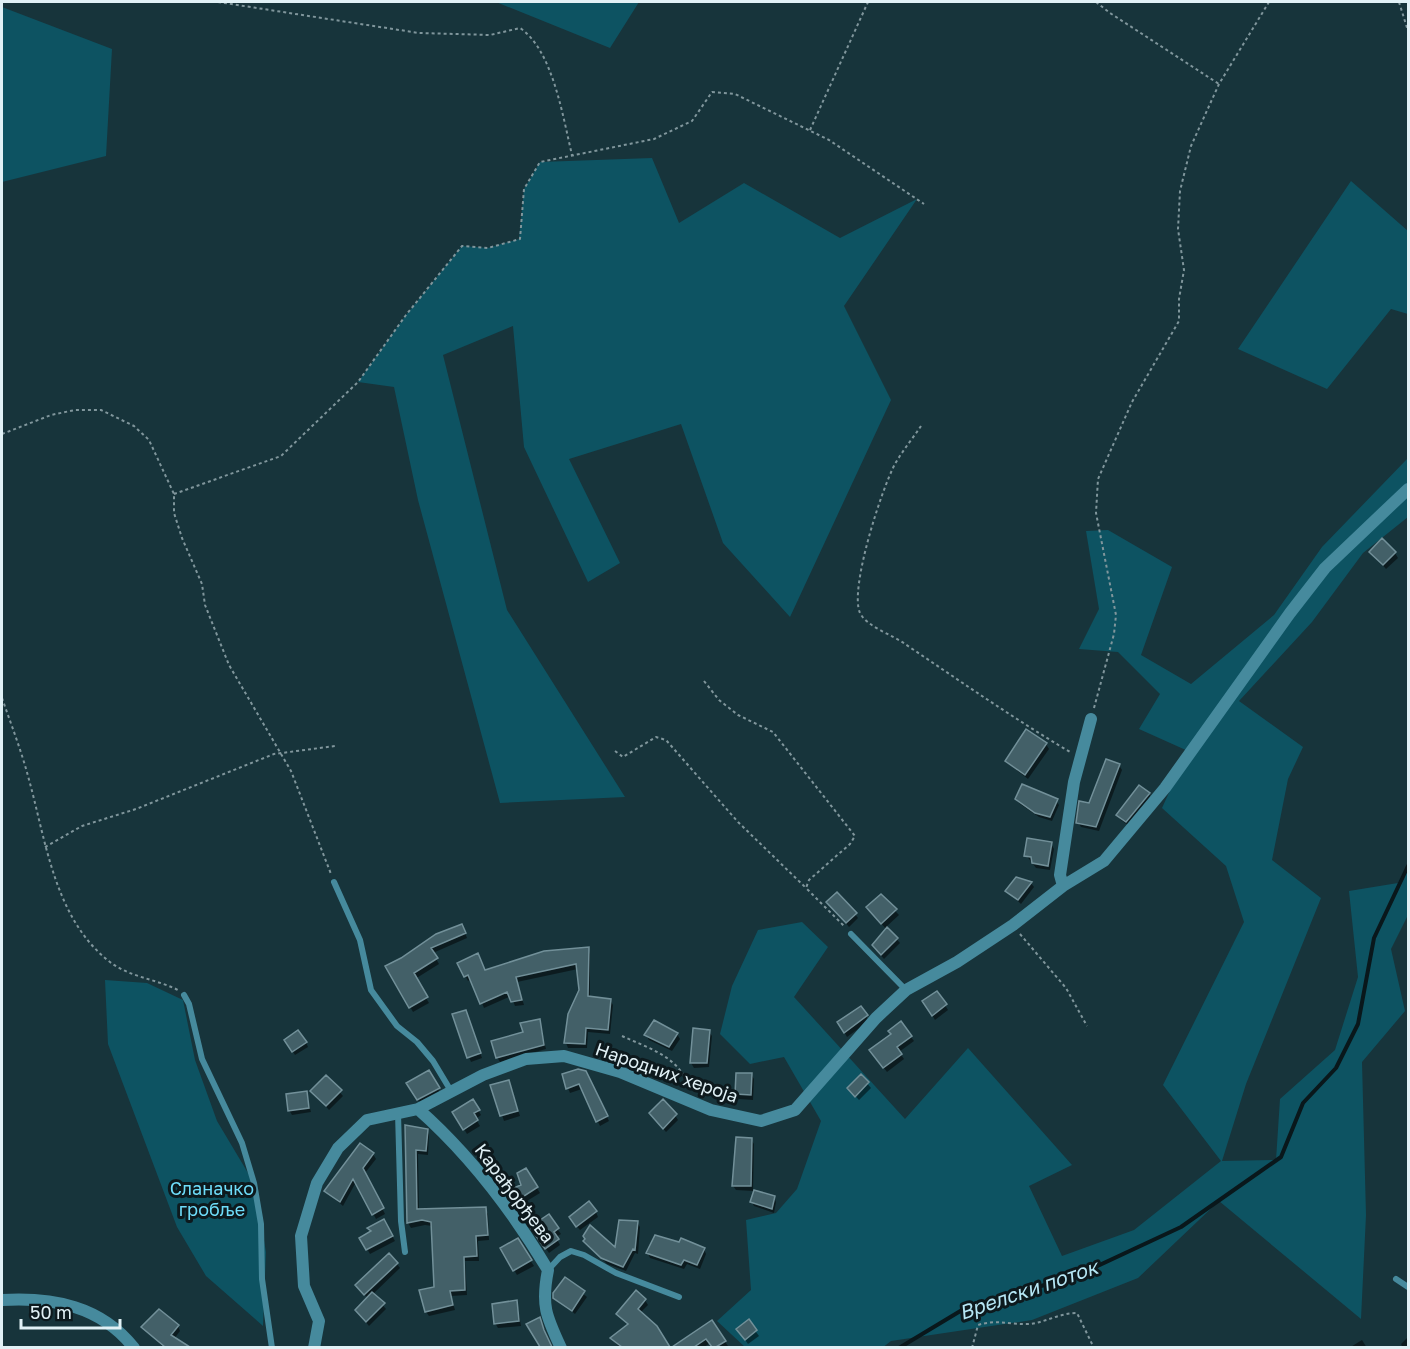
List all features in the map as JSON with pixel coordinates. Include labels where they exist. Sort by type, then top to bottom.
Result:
[{"type":"street","name":"Народних хероја","points":[[314,1347],[319,1321],[304,1286],[301,1236],[317,1183],[338,1148],[367,1120],[418,1109],[483,1075],[526,1059],[564,1056],[620,1072],[711,1110],[761,1120],[795,1110],[876,1018],[906,990],[957,962],[1013,925],[1063,886],[1104,861],[1165,788],[1290,613],[1325,568],[1408,489]]},
{"type":"street","points":[[1063,886],[1060,875],[1070,800],[1090,719]]},
{"type":"street","name":"Карађорђева","points":[[418,1109],[451,1138],[531,1243],[548,1270],[543,1296],[548,1320],[561,1347]]},
{"type":"street","points":[[2,1300],[51,1300],[84,1311],[109,1321],[134,1347]]},
{"type":"lane","points":[[334,882],[360,940],[371,990],[397,1026],[417,1042],[433,1061],[452,1092]]},
{"type":"lane","points":[[851,934],[906,990]]},
{"type":"lane","points":[[184,995],[189,1004],[202,1059],[242,1143],[254,1183],[261,1224],[262,1279],[272,1347]]},
{"type":"lane","points":[[398,1113],[401,1221],[405,1252]]},
{"type":"lane","points":[[548,1270],[560,1257],[572,1251],[616,1273],[679,1297]]},
{"type":"lane","points":[[1396,1279],[1408,1287]]},
{"type":"path","points":[[33,2],[110,2]]},
{"type":"path","points":[[218,2],[419,33],[490,35],[520,28],[534,41],[552,78],[572,155]]},
{"type":"path","points":[[810,131],[868,2]]},
{"type":"path","points":[[1096,2],[1219,84]]},
{"type":"path","points":[[1090,719],[1114,634],[1116,615],[1096,513],[1098,480],[1132,402],[1179,321],[1179,299],[1184,270],[1179,229],[1180,191],[1191,146],[1219,84],[1269,2]]},
{"type":"path","points":[[1399,2],[1408,31]]},
{"type":"path","points":[[174,494],[281,456],[358,382],[406,315],[462,246],[488,248],[520,239],[524,189],[540,162],[654,139],[692,121],[712,92],[735,94],[829,140],[924,204]]},
{"type":"path","points":[[2,434],[51,415],[75,410],[101,410],[134,426],[149,440],[174,494],[174,513],[182,538],[202,584],[206,605],[230,665],[282,754],[307,805],[334,882]]},
{"type":"path","points":[[921,426],[894,465],[875,520],[860,570],[857,598],[861,614],[868,622],[902,642],[1008,716],[1080,758]]},
{"type":"path","points":[[704,681],[719,700],[738,715],[773,732],[855,836],[850,844],[810,880],[806,888]]},
{"type":"path","points":[[2,698],[29,778],[45,847],[72,913],[101,955],[122,970],[172,987],[184,995]]},
{"type":"path","points":[[615,751],[622,757],[656,737],[666,740],[738,822],[851,934]]},
{"type":"path","points":[[45,847],[82,826],[135,809],[273,754],[335,746]]},
{"type":"path","points":[[1013,925],[1066,988],[1087,1026]]},
{"type":"path","points":[[622,1036],[666,1056],[680,1068],[693,1102]]},
{"type":"path","points":[[972,1347],[978,1325],[989,1321],[1030,1324],[1066,1313],[1077,1313],[1094,1347]]},
{"type":"green space","points":[[496,2],[639,2],[610,48]]},
{"type":"green space","points":[[2,7],[112,49],[106,156],[2,182]]},
{"type":"green space","points":[[652,158],[679,223],[744,183],[840,238],[917,199],[844,306],[891,400],[790,617],[723,543],[681,424],[569,459],[620,563],[588,582],[524,447],[513,326],[443,355],[507,610],[625,797],[500,803],[418,500],[394,387],[358,382],[406,315],[462,246],[488,248],[519,239],[524,189],[540,162]]},
{"type":"green space","points":[[1351,181],[1408,231],[1408,314],[1391,309],[1327,389],[1238,349]]},
{"type":"green space","points":[[1408,458],[1408,517],[1363,553],[1312,622],[1239,701],[1303,747],[1288,779],[1272,860],[1321,898],[1246,1084],[1222,1161],[1276,1160],[1280,1099],[1335,1050],[1358,977],[1349,891],[1398,883],[1408,863],[1408,915],[1391,949],[1405,1011],[1362,1062],[1366,1215],[1361,1319],[1219,1201],[1138,1278],[1032,1320],[891,1341],[882,1348],[745,1347],[717,1321],[751,1290],[746,1220],[776,1213],[797,1189],[821,1121],[784,1057],[750,1064],[720,1034],[732,986],[758,930],[802,922],[828,947],[794,997],[905,1119],[968,1048],[1072,1165],[1029,1186],[1062,1256],[1134,1230],[1221,1161],[1163,1085],[1244,922],[1226,866],[1162,808],[1188,751],[1139,729],[1160,694],[1118,652],[1079,649],[1099,609],[1086,531],[1108,530],[1172,567],[1141,655],[1191,684],[1274,615],[1322,547]]},
{"type":"green space","name":"Сланачко гробље","points":[[105,980],[147,983],[183,1000],[195,1060],[217,1121],[254,1183],[266,1252],[263,1326],[206,1276],[177,1227],[108,1044]]},
{"type":"building","points":[[1382,538],[1396,552],[1383,565],[1369,552]]},
{"type":"building","points":[[1026,729],[1047,743],[1025,775],[1005,761]]},
{"type":"building","points":[[1106,759],[1120,764],[1096,827],[1076,823],[1079,801],[1089,803]]},
{"type":"building","points":[[1022,784],[1058,799],[1050,817],[1035,813],[1015,799]]},
{"type":"building","points":[[1139,785],[1150,793],[1126,822],[1116,815]]},
{"type":"building","points":[[1027,838],[1052,842],[1048,866],[1032,863],[1031,857],[1024,856]]},
{"type":"building","points":[[1016,877],[1032,882],[1018,900],[1005,891]]},
{"type":"building","points":[[837,892],[857,913],[846,923],[826,902]]},
{"type":"building","points":[[881,894],[897,909],[881,924],[866,907]]},
{"type":"building","points":[[462,924],[466,933],[431,948],[438,958],[414,973],[428,997],[409,1008],[385,966],[436,934]]},
{"type":"building","points":[[887,927],[898,938],[881,955],[872,945]]},
{"type":"building","points":[[589,947],[588,996],[611,999],[608,1030],[586,1028],[585,1044],[564,1043],[568,1014],[579,990],[576,964],[516,977],[522,1000],[511,1002],[507,992],[480,1004],[468,975],[464,977],[457,963],[478,953],[485,970],[544,951]]},
{"type":"building","points":[[937,991],[947,1004],[932,1016],[922,1001]]},
{"type":"building","points":[[861,1006],[868,1015],[844,1033],[837,1022]]},
{"type":"building","points":[[466,1010],[481,1053],[467,1058],[452,1014]]},
{"type":"building","points":[[540,1019],[544,1045],[496,1058],[491,1041],[523,1032],[520,1023]]},
{"type":"building","points":[[654,1020],[678,1033],[669,1047],[644,1035]]},
{"type":"building","points":[[901,1021],[912,1036],[897,1047],[902,1054],[883,1068],[869,1050],[891,1034],[888,1031]]},
{"type":"building","points":[[693,1028],[710,1030],[707,1063],[690,1063]]},
{"type":"building","points":[[298,1030],[307,1042],[292,1052],[284,1040]]},
{"type":"building","points":[[578,1069],[586,1071],[608,1116],[596,1122],[579,1084],[566,1089],[562,1074]]},
{"type":"building","points":[[429,1070],[440,1088],[417,1100],[406,1083]]},
{"type":"building","points":[[736,1073],[752,1073],[751,1095],[735,1094]]},
{"type":"building","points":[[861,1074],[869,1082],[855,1097],[847,1088]]},
{"type":"building","points":[[326,1075],[342,1090],[326,1106],[310,1091]]},
{"type":"building","points":[[509,1080],[518,1111],[500,1116],[490,1085]]},
{"type":"building","points":[[307,1091],[309,1108],[288,1111],[286,1094]]},
{"type":"building","points":[[473,1099],[480,1110],[474,1113],[478,1120],[463,1130],[452,1112]]},
{"type":"building","points":[[663,1099],[677,1114],[663,1129],[649,1113]]},
{"type":"building","points":[[405,1125],[428,1129],[426,1151],[416,1150],[417,1209],[486,1207],[488,1235],[476,1236],[477,1256],[464,1257],[465,1290],[450,1291],[453,1305],[425,1312],[419,1290],[434,1287],[431,1222],[422,1220],[407,1223]]},
{"type":"building","points":[[736,1137],[752,1138],[751,1186],[732,1186]]},
{"type":"building","points":[[360,1143],[374,1153],[363,1168],[384,1208],[372,1215],[353,1179],[340,1202],[324,1191]]},
{"type":"building","points":[[526,1168],[538,1187],[518,1200],[511,1189],[521,1185],[517,1173]]},
{"type":"building","points":[[754,1190],[775,1196],[772,1209],[750,1202]]},
{"type":"building","points":[[589,1201],[597,1211],[576,1227],[569,1217]]},
{"type":"building","points":[[549,1214],[559,1228],[554,1232],[559,1239],[545,1249],[530,1227]]},
{"type":"building","points":[[384,1219],[393,1236],[366,1250],[359,1238],[371,1231],[367,1228]]},
{"type":"building","points":[[619,1220],[638,1221],[635,1250],[633,1249],[623,1267],[601,1258],[583,1241],[585,1239],[583,1236],[590,1225],[615,1247]]},
{"type":"building","points":[[655,1235],[679,1242],[681,1238],[705,1248],[697,1265],[684,1260],[681,1265],[646,1253]]},
{"type":"building","points":[[518,1238],[532,1260],[513,1271],[500,1248]]},
{"type":"building","points":[[389,1253],[398,1263],[364,1295],[355,1285]]},
{"type":"building","points":[[565,1277],[585,1291],[572,1311],[553,1298],[553,1293]]},
{"type":"building","points":[[636,1290],[646,1299],[638,1309],[657,1326],[670,1347],[622,1347],[610,1338],[628,1324],[616,1314]]},
{"type":"building","points":[[372,1292],[385,1303],[366,1322],[355,1310]]},
{"type":"building","points":[[517,1300],[519,1321],[494,1324],[492,1304]]},
{"type":"building","points":[[159,1309],[179,1325],[171,1335],[190,1347],[165,1347],[141,1327]]},
{"type":"building","points":[[540,1317],[552,1347],[540,1347],[526,1324]]},
{"type":"building","points":[[749,1319],[757,1330],[745,1340],[736,1329]]},
{"type":"building","points":[[712,1320],[726,1341],[716,1347],[712,1347],[706,1339],[694,1347],[672,1347]]},
{"type":"waterway","name":"Врелски поток","points":[[899,1348],[967,1307],[1076,1276],[1181,1227],[1281,1157],[1303,1103],[1336,1068],[1358,1024],[1374,938],[1408,866]]}]
